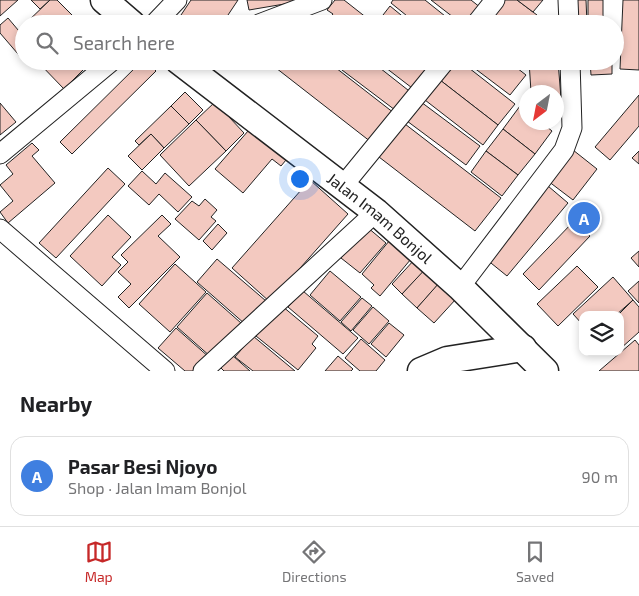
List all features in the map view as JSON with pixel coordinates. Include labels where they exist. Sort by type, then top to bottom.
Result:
[{"type":"main road","points":[[104,0],[122,15]]},
{"type":"main road","name":"Jalan Imam Bonjol","points":[[196,70],[376,212],[460,287],[545,371]]},
{"type":"main road","points":[[421,371],[447,360],[523,348]]},
{"type":"street","points":[[163,15],[177,0]]},
{"type":"street","points":[[283,15],[322,0]]},
{"type":"street","points":[[483,15],[495,0]]},
{"type":"street","points":[[568,0],[569,15]]},
{"type":"street","points":[[0,154],[101,70]]},
{"type":"street","points":[[342,187],[438,70]]},
{"type":"street","points":[[460,287],[564,150],[572,128],[570,70]]},
{"type":"street","points":[[203,371],[376,212]]},
{"type":"street","points":[[0,229],[165,371]]},
{"type":"building","points":[[0,0],[18,0],[0,16]]},
{"type":"building","points":[[31,0],[50,0],[40,9]]},
{"type":"building","points":[[50,0],[57,0],[72,15],[34,15]]},
{"type":"building","points":[[191,0],[238,0],[228,15],[181,15]]},
{"type":"building","points":[[247,0],[308,0],[249,10]]},
{"type":"building","points":[[335,0],[344,0],[363,15],[332,15],[327,10]]},
{"type":"building","points":[[393,0],[425,0],[444,15],[406,15],[391,3]]},
{"type":"building","points":[[431,0],[471,0],[481,8],[476,15],[450,15]]},
{"type":"building","points":[[503,0],[517,0],[537,15],[492,15]]},
{"type":"building","points":[[517,0],[543,0],[533,12]]},
{"type":"building","points":[[572,0],[586,0],[587,15],[573,15]]},
{"type":"building","points":[[588,0],[603,0],[603,15],[588,15]]},
{"type":"building","points":[[623,0],[639,0],[639,70],[624,69],[624,15],[622,15]]},
{"type":"building","points":[[390,6],[401,15],[383,15]]},
{"type":"building","points":[[8,18],[15,26],[15,50],[0,33],[0,25]]},
{"type":"building","points":[[46,70],[83,70],[64,89]]},
{"type":"building","points":[[133,70],[156,71],[72,154],[60,142]]},
{"type":"building","points":[[279,70],[339,70],[394,113],[371,142]]},
{"type":"building","points":[[342,70],[382,70],[413,94],[399,113]]},
{"type":"building","points":[[389,70],[426,70],[430,73],[416,91]]},
{"type":"building","points":[[448,70],[472,70],[515,104],[498,125],[440,80]]},
{"type":"building","points":[[477,70],[520,70],[526,75],[510,95]]},
{"type":"building","points":[[530,70],[559,70],[560,85],[531,85]]},
{"type":"building","points":[[591,70],[612,70],[612,74],[591,75]]},
{"type":"building","points":[[440,80],[498,125],[483,145],[425,100]]},
{"type":"building","points":[[185,92],[203,110],[189,124],[171,106]]},
{"type":"building","points":[[639,95],[639,126],[610,160],[595,147]]},
{"type":"building","points":[[215,102],[244,133],[226,151],[196,120]]},
{"type":"building","points":[[421,102],[480,146],[466,165],[407,121]]},
{"type":"building","points":[[0,103],[16,122],[0,135]]},
{"type":"building","points":[[171,106],[189,124],[164,148],[151,134],[139,145],[135,141]]},
{"type":"building","points":[[519,107],[519,130],[552,131],[535,154],[503,129]]},
{"type":"building","points":[[196,120],[226,151],[189,186],[160,155]]},
{"type":"building","points":[[255,123],[291,154],[281,166],[272,159],[243,193],[215,169]]},
{"type":"building","points":[[405,124],[501,198],[475,231],[379,157]]},
{"type":"building","points":[[503,129],[535,154],[518,175],[486,151]]},
{"type":"building","points":[[151,134],[164,148],[142,170],[128,156]]},
{"type":"building","points":[[32,143],[39,150],[32,156],[55,183],[8,223],[0,212],[13,201],[0,185],[13,174],[6,165]]},
{"type":"building","points":[[573,150],[597,169],[573,200],[548,181]]},
{"type":"building","points":[[486,151],[518,175],[502,196],[471,172]]},
{"type":"building","points":[[639,151],[639,164],[632,158]]},
{"type":"building","points":[[108,168],[125,184],[56,258],[39,243]]},
{"type":"building","points":[[142,171],[156,184],[165,173],[192,197],[178,212],[159,194],[149,205],[128,186]]},
{"type":"building","points":[[310,180],[348,214],[270,302],[232,268]]},
{"type":"building","points":[[548,186],[568,203],[507,276],[486,259]]},
{"type":"building","points":[[205,199],[217,210],[211,217],[216,221],[199,240],[175,219],[192,201],[199,206]]},
{"type":"building","points":[[108,215],[131,237],[112,257],[121,265],[102,286],[70,256]]},
{"type":"building","points":[[162,215],[171,224],[158,236],[180,257],[129,308],[118,297],[131,284],[118,272],[128,262],[121,255]]},
{"type":"building","points":[[574,221],[590,236],[539,290],[523,274]]},
{"type":"building","points":[[218,224],[227,233],[212,250],[203,241]]},
{"type":"building","points":[[367,227],[386,243],[360,273],[341,258]]},
{"type":"building","points":[[394,235],[416,253],[380,296],[371,288],[374,285],[362,274]]},
{"type":"building","points":[[639,251],[639,267],[631,258]]},
{"type":"building","points":[[217,259],[266,301],[245,324],[197,282]]},
{"type":"building","points":[[415,259],[426,269],[402,294],[392,284]]},
{"type":"building","points":[[175,264],[206,292],[170,332],[139,304]]},
{"type":"building","points":[[429,265],[444,278],[417,308],[402,294]]},
{"type":"building","points":[[577,266],[598,287],[558,326],[537,304]]},
{"type":"building","points":[[330,271],[361,297],[340,321],[310,295]]},
{"type":"building","points":[[613,277],[633,300],[621,311],[579,311],[579,321],[573,314]]},
{"type":"building","points":[[639,281],[639,303],[628,291]]},
{"type":"building","points":[[439,283],[456,299],[434,323],[417,308]]},
{"type":"building","points":[[303,291],[358,338],[343,354],[288,307]]},
{"type":"building","points":[[207,293],[241,323],[211,357],[177,327]]},
{"type":"building","points":[[362,298],[372,306],[351,331],[341,322]]},
{"type":"building","points":[[633,300],[639,307],[639,332],[624,345],[624,311],[622,311]]},
{"type":"building","points":[[282,306],[318,336],[312,344],[316,348],[298,370],[256,336]]},
{"type":"building","points":[[373,307],[389,321],[369,344],[353,330]]},
{"type":"building","points":[[389,323],[404,335],[386,357],[371,344]]},
{"type":"building","points":[[176,328],[210,358],[199,371],[185,371],[158,348]]},
{"type":"building","points":[[253,336],[295,371],[253,371],[235,357]]},
{"type":"building","points":[[361,339],[385,360],[376,371],[360,371],[345,358]]},
{"type":"building","points":[[635,340],[639,345],[639,371],[599,371],[616,356],[624,356],[624,349]]},
{"type":"building","points":[[232,355],[250,371],[224,371],[221,368]]},
{"type":"building","points":[[338,356],[353,369],[351,371],[325,371]]},
{"type":"place","name":"Pasar Besi Njoyo","points":[[584,218]]}]
